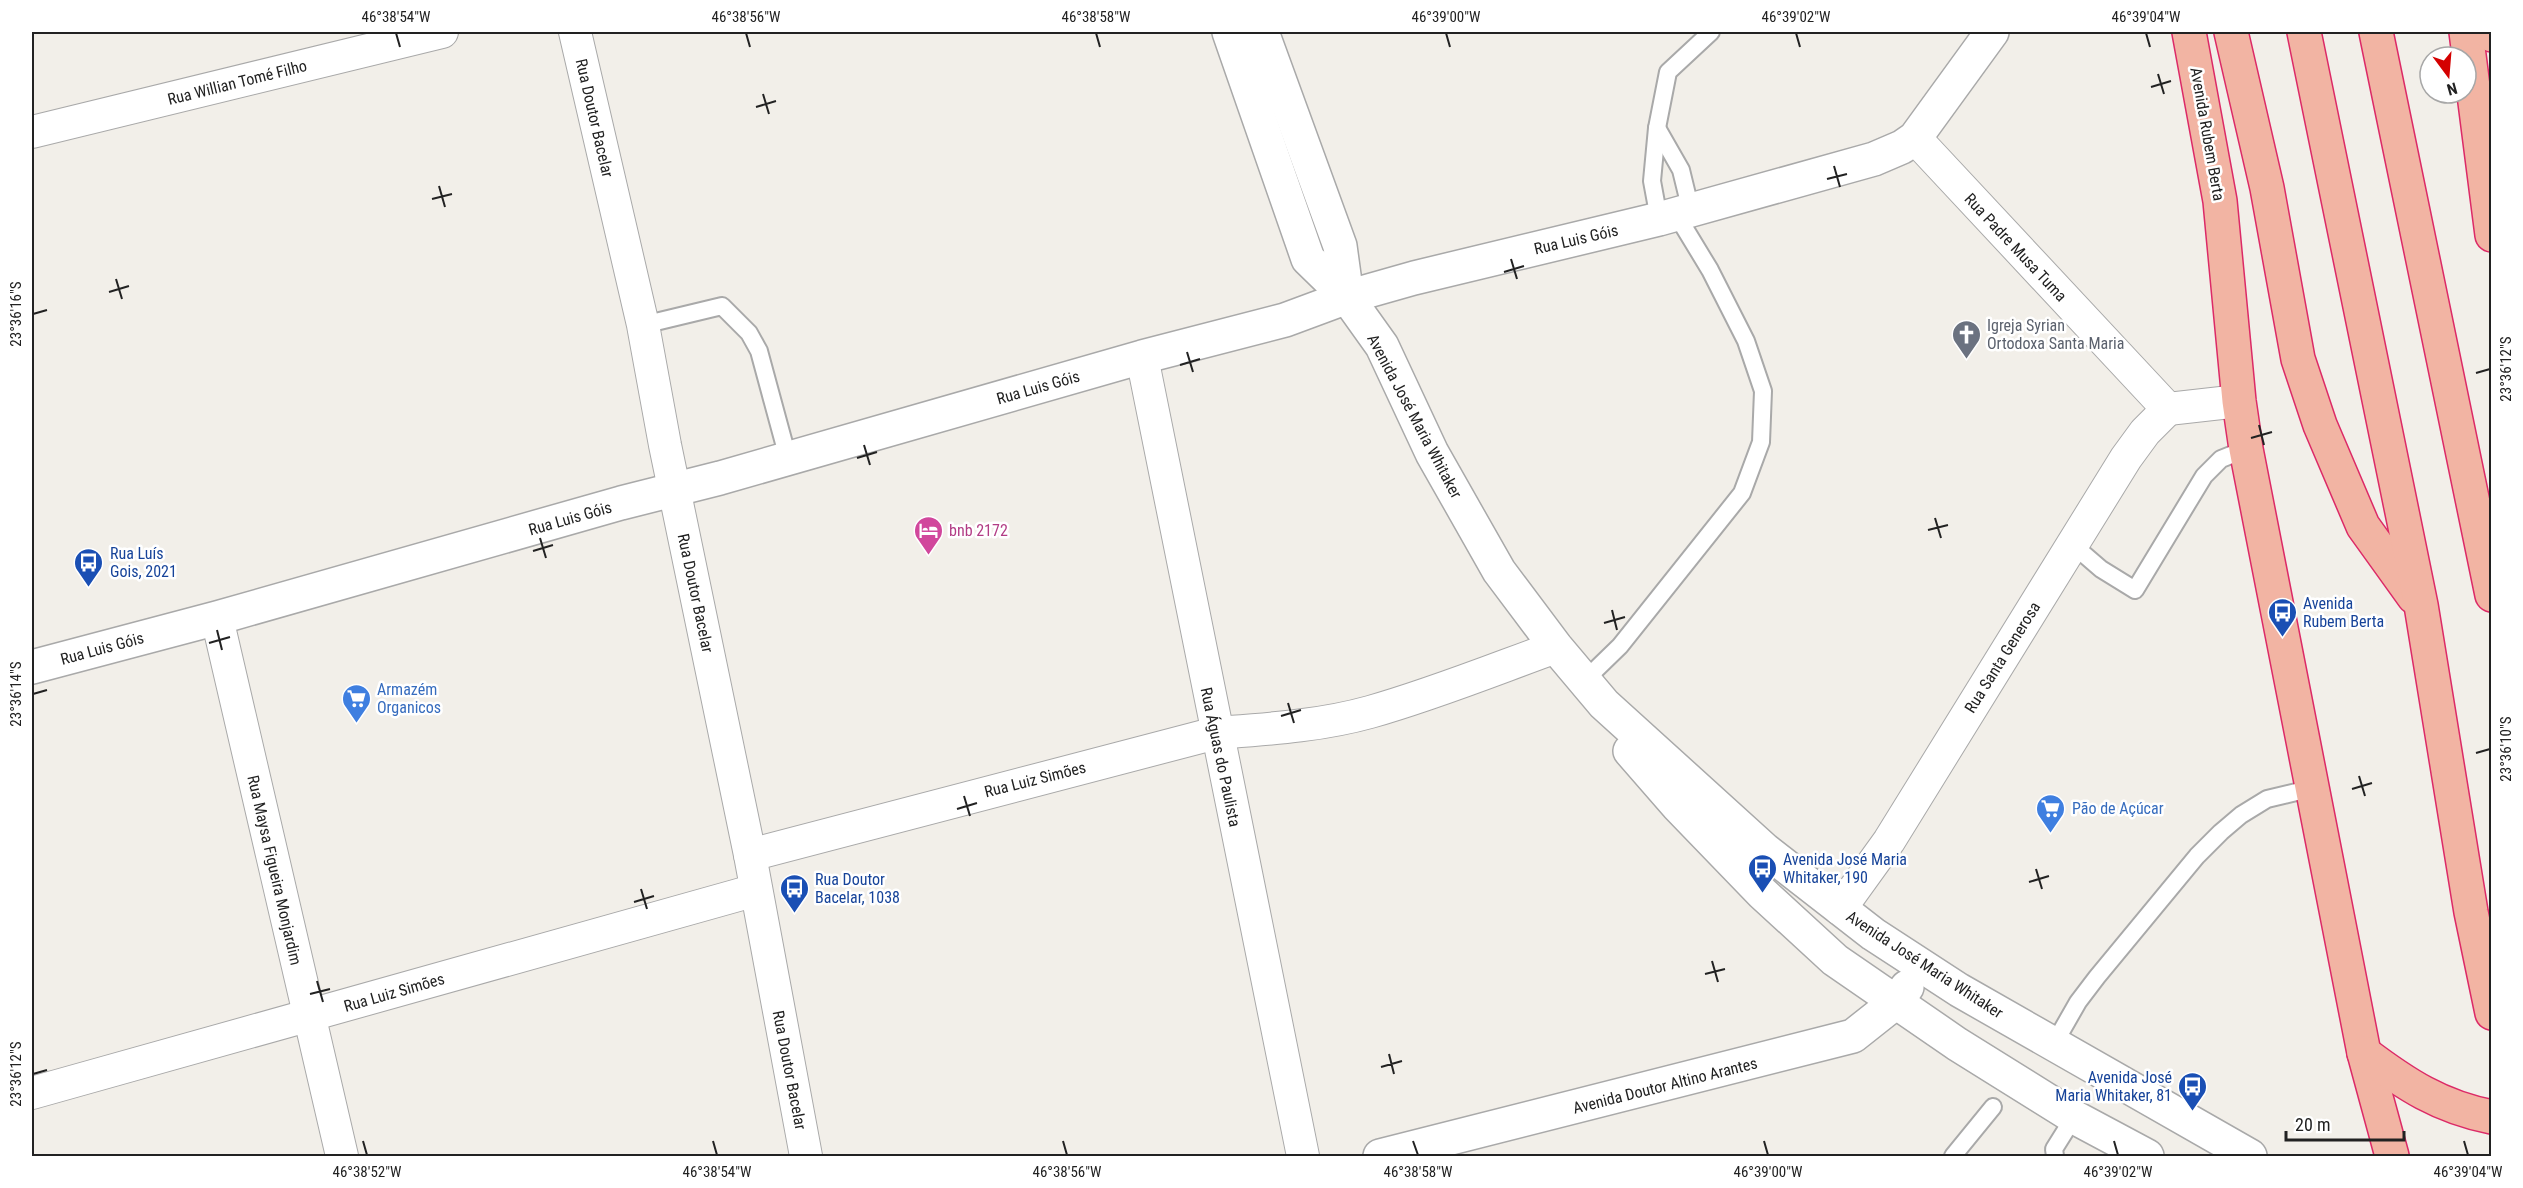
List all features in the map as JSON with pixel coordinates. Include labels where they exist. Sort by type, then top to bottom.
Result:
[{"type":"highway","name":"Avenida Rubem Berta","points":[[2189,32],[2220,201],[2239,401],[2246,449],[2364,1053],[2392,1156]]},
{"type":"highway","points":[[2231,32],[2267,188],[2298,359],[2320,424],[2362,526],[2421,605]]},
{"type":"highway","points":[[2304,32],[2421,605],[2471,912],[2492,1013]]},
{"type":"highway","points":[[2376,32],[2492,595]]},
{"type":"highway","points":[[2466,32],[2492,235]]},
{"type":"highway","points":[[2364,1053],[2398,1078],[2434,1099],[2464,1112],[2492,1117]]},
{"type":"street","name":"Rua Willian Tomé Filho","points":[[32,132],[441,32]]},
{"type":"street","name":"Rua Doutor Bacelar","points":[[575,32],[643,325],[674,489],[750,855],[806,1156]]},
{"type":"street","points":[[1229,32],[1308,259],[1347,297]]},
{"type":"street","name":"Avenida José Maria Whitaker","points":[[1262,32],[1340,246],[1347,297],[1382,346],[1432,453],[1499,571],[1556,647],[1595,692],[1765,850],[1873,934],[1959,990],[2250,1156]]},
{"type":"street","name":"Rua Luis Góis","points":[[32,667],[217,618],[1142,357],[1285,320],[1347,297],[1414,278],[1675,215],[1874,159],[1902,147],[1915,138],[1992,32]]},
{"type":"street","name":"Rua Padre Musa Tuma","points":[[1915,138],[2168,409]]},
{"type":"street","name":"Rua Águas do Paulista","points":[[1142,357],[1303,1156]]},
{"type":"street","points":[[2168,409],[2239,401]]},
{"type":"street","name":"Rua Santa Generosa","points":[[1840,909],[1889,842],[2126,458],[2145,432],[2168,409]]},
{"type":"street","name":"Rua Maysa Figueira Monjardim","points":[[217,618],[342,1156]]},
{"type":"street","name":"Rua Luiz Simões","points":[[750,855],[1216,733],[1294,727],[1369,712],[1474,679],[1556,647]]},
{"type":"street","name":"Avenida José Maria Whitaker","points":[[1595,692],[1632,756],[1739,869],[1835,960],[2074,1117],[2147,1156]]},
{"type":"street","name":"Rua Luiz Simões","points":[[32,1093],[756,890]]},
{"type":"street","name":"Avenida Doutor Altino Arantes","points":[[1380,1156],[1853,1036],[1896,1002],[1923,966]]},
{"type":"lane","points":[[1595,692],[1620,646],[1742,493],[1761,442],[1763,391],[1746,341],[1710,270],[1652,181],[1657,128],[1668,72],[1711,32]]},
{"type":"lane","points":[[1657,128],[1682,171],[1675,215]]},
{"type":"lane","points":[[643,325],[722,306],[749,333],[759,351],[788,458]]},
{"type":"lane","points":[[2072,544],[2094,565],[2135,590],[2204,476],[2221,459],[2246,449]]},
{"type":"lane","points":[[2054,1044],[2078,1002],[2097,977],[2197,856],[2221,832],[2241,815],[2267,799],[2313,788]]},
{"type":"lane","points":[[1953,1156],[1993,1107]]},
{"type":"lane","points":[[2055,1156],[2054,1149],[2074,1117]]},
{"type":"place","name":"Igreja Syrian Ortodoxa Santa Maria","points":[[1966,360]]},
{"type":"place","name":"bnb 2172","points":[[928,556]]},
{"type":"place","name":"Rua Luís Gois, 2021","points":[[89,588]]},
{"type":"place","name":"Avenida Rubem Berta","points":[[2282,638]]},
{"type":"place","name":"Armazém Organicos","points":[[356,724]]},
{"type":"place","name":"Pão de Açúcar","points":[[2051,834]]},
{"type":"place","name":"Avenida José Maria Whitaker, 190","points":[[1762,894]]},
{"type":"place","name":"Rua Doutor Bacelar, 1038","points":[[794,914]]},
{"type":"place","name":"Avenida José Maria Whitaker, 81","points":[[2193,1112]]}]
